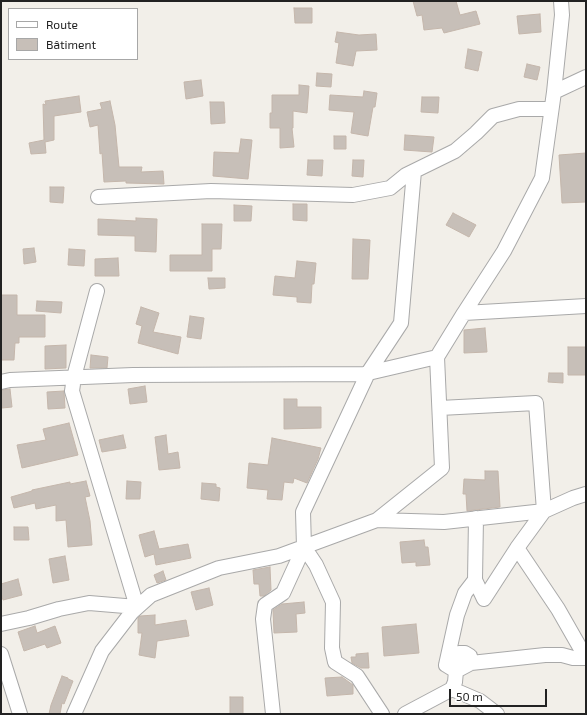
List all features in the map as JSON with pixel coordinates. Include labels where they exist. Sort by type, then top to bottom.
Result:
[{"type":"street","points":[[74,714],[102,651],[132,612],[151,595],[219,568],[279,556],[377,520],[442,468],[437,357],[504,251],[542,178],[554,92],[562,15],[561,1]]},
{"type":"street","points":[[554,92],[586,77]]},
{"type":"street","points":[[98,197],[123,194],[211,191],[353,194],[390,188],[406,175],[455,151],[493,116],[519,109],[551,109]]},
{"type":"street","points":[[273,714],[263,619],[265,605],[283,593],[304,547],[302,512],[368,373],[401,323],[414,171]]},
{"type":"street","points":[[97,291],[74,377],[72,391],[137,607]]},
{"type":"street","points":[[464,313],[586,306]]},
{"type":"street","points":[[1,382],[10,380],[133,375],[368,373],[437,357]]},
{"type":"street","points":[[440,408],[536,402],[544,511],[517,548],[484,599],[475,580],[476,518]]},
{"type":"street","points":[[377,520],[444,522],[544,511],[572,498],[586,494]]},
{"type":"street","points":[[304,547],[316,565],[334,602],[332,648],[335,662],[357,676],[382,714]]},
{"type":"street","points":[[451,668],[459,653],[466,653],[470,656],[471,662],[545,655],[562,655],[573,658],[586,658],[558,609],[517,548]]},
{"type":"street","points":[[405,714],[452,689],[455,682],[451,668],[456,615],[465,593],[475,580]]},
{"type":"street","points":[[1,624],[29,618],[59,608],[89,603],[137,607]]},
{"type":"street","points":[[1,654],[20,714]]},
{"type":"street","points":[[452,689],[480,701],[497,714]]},
{"type":"building","points":[[413,1],[456,1],[460,15],[476,11],[480,24],[444,33],[442,28],[424,30],[422,15],[417,16]]},
{"type":"building","points":[[294,8],[312,8],[312,23],[295,23]]},
{"type":"building","points":[[540,14],[541,32],[519,34],[517,16]]},
{"type":"building","points":[[337,32],[359,35],[376,34],[377,50],[356,51],[353,66],[336,63],[339,43],[335,42]]},
{"type":"building","points":[[468,49],[482,52],[478,71],[465,68]]},
{"type":"building","points":[[527,64],[540,67],[537,80],[524,77]]},
{"type":"building","points":[[317,73],[332,74],[331,87],[316,86]]},
{"type":"building","points":[[201,80],[203,96],[186,99],[184,82]]},
{"type":"building","points":[[299,85],[309,86],[307,113],[293,111],[292,128],[294,147],[280,148],[280,128],[270,128],[272,95],[299,95]]},
{"type":"building","points":[[364,91],[377,93],[368,136],[351,133],[354,112],[329,110],[330,95],[363,97]]},
{"type":"building","points":[[79,96],[81,112],[54,116],[54,140],[45,142],[46,153],[31,154],[29,143],[44,140],[43,104],[46,105],[45,101]]},
{"type":"building","points":[[422,97],[439,97],[438,113],[421,112]]},
{"type":"building","points":[[110,101],[115,125],[119,167],[142,167],[141,172],[163,171],[164,184],[126,183],[126,181],[104,182],[98,125],[90,127],[87,112],[102,109],[100,103]]},
{"type":"building","points":[[210,102],[224,102],[225,123],[211,124]]},
{"type":"building","points":[[405,135],[434,137],[432,152],[404,150]]},
{"type":"building","points":[[334,136],[346,136],[346,149],[334,149]]},
{"type":"building","points":[[241,139],[252,140],[248,179],[213,176],[214,152],[239,153]]},
{"type":"building","points":[[586,153],[586,202],[562,203],[559,155]]},
{"type":"building","points":[[308,160],[323,160],[322,176],[307,175]]},
{"type":"building","points":[[353,160],[364,160],[363,177],[352,176]]},
{"type":"building","points":[[50,187],[64,187],[63,203],[50,202]]},
{"type":"building","points":[[293,204],[307,204],[307,221],[293,220]]},
{"type":"building","points":[[234,205],[252,206],[251,221],[234,221]]},
{"type":"building","points":[[453,213],[476,225],[469,237],[446,225]]},
{"type":"building","points":[[136,218],[157,219],[156,252],[135,251],[135,236],[98,235],[98,219],[136,221]]},
{"type":"building","points":[[202,224],[222,224],[221,249],[212,249],[212,271],[170,271],[170,255],[202,255]]},
{"type":"building","points":[[353,239],[370,240],[368,279],[352,279]]},
{"type":"building","points":[[34,248],[36,262],[24,264],[23,249]]},
{"type":"building","points":[[69,249],[85,250],[84,266],[68,265]]},
{"type":"building","points":[[118,258],[119,276],[95,276],[95,259]]},
{"type":"building","points":[[297,261],[316,263],[314,284],[312,284],[311,303],[297,302],[297,297],[273,295],[275,276],[295,278]]},
{"type":"building","points":[[208,278],[225,278],[225,288],[209,289]]},
{"type":"building","points":[[1,295],[17,295],[17,315],[45,315],[45,337],[19,337],[19,343],[15,343],[14,360],[1,360]]},
{"type":"building","points":[[37,301],[62,302],[61,313],[36,311]]},
{"type":"building","points":[[141,307],[159,313],[153,332],[181,337],[178,354],[138,343],[142,326],[136,324]]},
{"type":"building","points":[[190,316],[204,318],[201,339],[187,337]]},
{"type":"building","points":[[485,328],[487,352],[464,353],[464,330]]},
{"type":"building","points":[[66,345],[66,368],[45,369],[45,346]]},
{"type":"building","points":[[568,347],[586,347],[586,375],[568,375]]},
{"type":"building","points":[[91,355],[108,357],[107,368],[90,368]]},
{"type":"building","points":[[549,373],[563,373],[563,383],[548,382]]},
{"type":"building","points":[[145,386],[147,402],[130,404],[128,389]]},
{"type":"building","points":[[10,389],[12,407],[2,408],[1,390]]},
{"type":"building","points":[[64,391],[65,408],[48,409],[47,392]]},
{"type":"building","points":[[284,399],[297,399],[297,407],[321,407],[321,428],[284,429]]},
{"type":"building","points":[[69,423],[78,455],[22,468],[17,445],[46,440],[43,429]]},
{"type":"building","points":[[123,435],[126,448],[102,452],[99,440]]},
{"type":"building","points":[[166,435],[168,454],[178,452],[180,468],[159,470],[155,437]]},
{"type":"building","points":[[272,438],[321,448],[318,459],[307,483],[294,478],[293,483],[284,482],[282,500],[267,499],[268,490],[247,488],[249,463],[268,465]]},
{"type":"building","points":[[485,471],[498,471],[500,507],[467,511],[466,494],[463,494],[464,479],[485,480]]},
{"type":"building","points":[[86,481],[90,496],[85,497],[90,521],[92,545],[68,547],[66,520],[56,521],[56,505],[36,509],[35,503],[14,508],[11,497],[32,490],[70,482],[70,484]]},
{"type":"building","points":[[127,481],[141,482],[140,499],[126,499]]},
{"type":"building","points":[[202,483],[216,484],[216,487],[220,488],[219,501],[201,499]]},
{"type":"building","points":[[14,527],[28,527],[29,540],[14,540]]},
{"type":"building","points":[[154,531],[159,549],[188,544],[191,558],[156,565],[154,554],[145,557],[139,535]]},
{"type":"building","points":[[424,540],[425,547],[428,547],[430,565],[416,566],[416,562],[402,563],[400,542]]},
{"type":"building","points":[[65,556],[69,580],[53,583],[49,559]]},
{"type":"building","points":[[270,567],[271,590],[264,596],[260,596],[259,584],[254,584],[253,570]]},
{"type":"building","points":[[163,571],[166,580],[157,583],[154,575]]},
{"type":"building","points":[[18,579],[22,595],[3,600],[1,584]]},
{"type":"building","points":[[209,588],[213,605],[196,610],[191,592]]},
{"type":"building","points":[[304,602],[305,613],[296,614],[297,632],[274,633],[273,610],[282,604]]},
{"type":"building","points":[[155,615],[155,625],[186,620],[189,636],[157,641],[155,658],[139,655],[142,633],[138,633],[138,618],[140,616]]},
{"type":"building","points":[[416,624],[419,653],[384,656],[382,627]]},
{"type":"building","points":[[35,626],[37,633],[55,626],[61,643],[47,648],[45,644],[24,651],[18,632]]},
{"type":"building","points":[[368,653],[369,668],[361,668],[352,663],[351,657],[356,657],[356,654]]},
{"type":"building","points":[[62,676],[73,681],[64,704],[62,703],[60,714],[49,714],[51,705]]},
{"type":"building","points":[[342,677],[353,685],[353,694],[327,696],[325,678]]},
{"type":"building","points":[[230,697],[243,697],[243,714],[230,714]]}]
